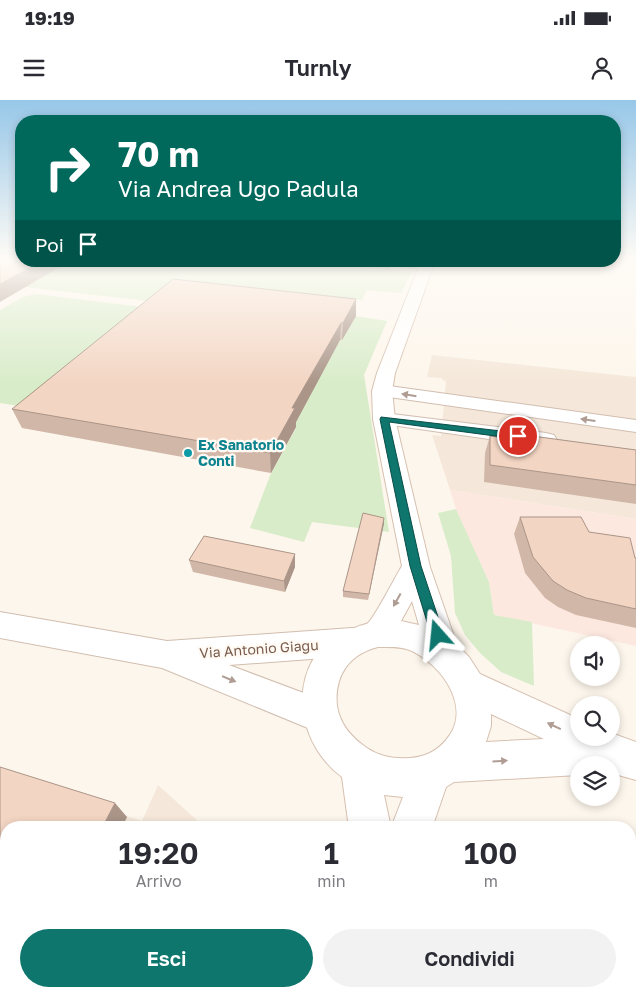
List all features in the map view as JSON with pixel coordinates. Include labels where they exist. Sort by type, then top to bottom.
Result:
[{"type":"main road","points":[[413,301],[386,373],[382,391],[384,419],[416,566],[443,653]]},
{"type":"main road","points":[[382,391],[636,426]]},
{"type":"main road","points":[[440,425],[442,400]]},
{"type":"main road","points":[[384,419],[567,443]]},
{"type":"main road","points":[[365,638],[416,566]]},
{"type":"main road","name":"Via Antonio Giagu","points":[[0,625],[167,655],[320,716]]},
{"type":"main road","points":[[416,821],[442,768],[466,747],[473,727],[474,706],[469,686],[458,668],[443,653],[424,641],[401,634],[365,638],[335,655],[324,672],[319,693],[320,716],[328,735],[342,752],[360,766],[384,776],[409,778],[442,768],[625,758]]},
{"type":"main road","name":"Via Antonio Giagu","points":[[167,655],[365,638]]},
{"type":"main road","points":[[469,686],[625,758]]},
{"type":"main road","points":[[360,766],[369,821]]},
{"type":"shaded area","points":[[432,355],[636,377],[636,519],[450,490],[432,435],[441,436],[446,382],[441,378],[427,377]]},
{"type":"shaded area","points":[[450,490],[636,519],[636,646],[620,643],[620,636],[590,636],[494,615],[489,582],[456,509]]},
{"type":"shaded area","points":[[0,776],[142,821],[0,821]]},
{"type":"shaded area","points":[[158,785],[198,821],[142,821]]},
{"type":"green space","points":[[16,301],[92,301],[143,307],[19,406],[0,403],[0,310]]},
{"type":"green space","points":[[148,301],[183,301],[167,303]]},
{"type":"green space","points":[[355,316],[387,321],[364,375],[389,532],[312,522],[304,542],[250,528],[271,473],[296,428],[129,334]]},
{"type":"green space","points":[[456,509],[489,582],[494,615],[532,622],[534,686],[501,672],[480,653],[465,635],[455,613],[451,556],[438,513]]},
{"type":"building","points":[[146,301],[355,301],[292,408],[295,408],[270,453],[12,409]]},
{"type":"building","points":[[510,433],[636,450],[636,485],[490,465],[490,436],[510,439]]},
{"type":"building","points":[[363,513],[384,518],[369,594],[343,591]]},
{"type":"building","points":[[520,517],[581,517],[589,532],[630,538],[636,558],[636,609],[586,598],[567,590],[553,581],[533,557]]},
{"type":"building","points":[[204,536],[295,554],[284,581],[189,560]]},
{"type":"building","points":[[0,767],[115,803],[106,821],[0,821]]},
{"type":"place","name":"Ex Sanatorio Conti","points":[[188,453]]},
{"type":"route","points":[[438,635],[416,566],[384,419],[518,436]]}]
